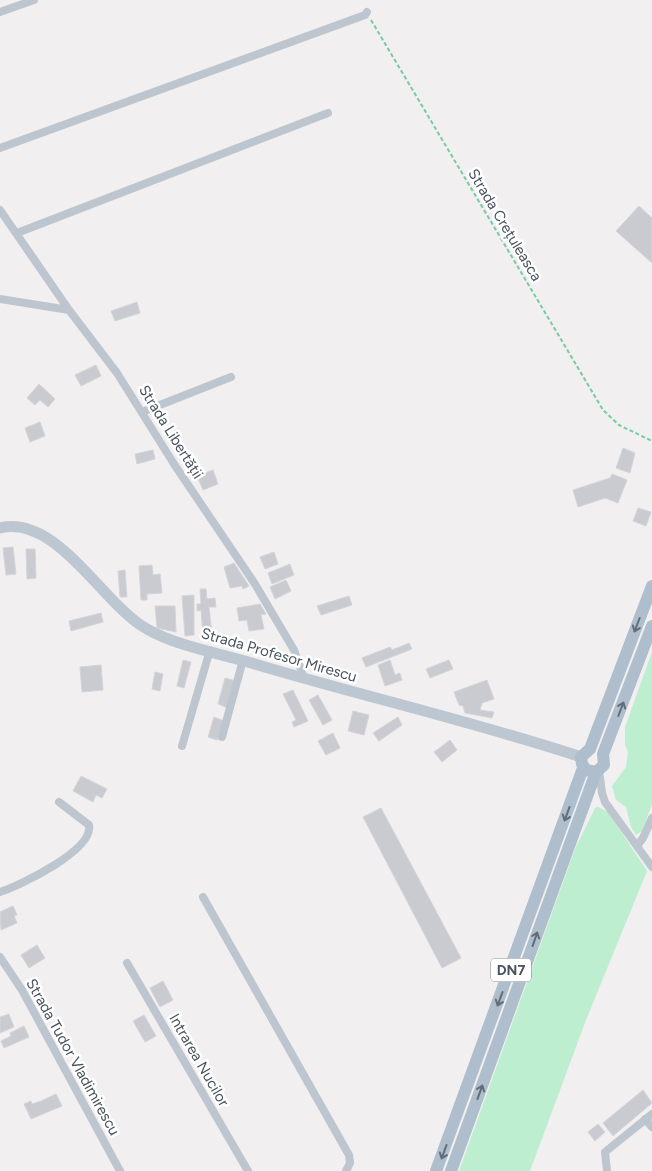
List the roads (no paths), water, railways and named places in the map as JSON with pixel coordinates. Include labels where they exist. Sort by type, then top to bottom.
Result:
[{"type":"main road","name":"DN7","points":[[451,1171],[652,586]]},
{"type":"main road","name":"DN7","points":[[590,763],[604,765],[603,754],[652,626]]},
{"type":"main road","name":"DN7","points":[[436,1171],[590,763]]},
{"type":"street","points":[[0,12],[34,0]]},
{"type":"street","points":[[0,148],[365,15],[367,12]]},
{"type":"street","points":[[17,233],[328,113]]},
{"type":"street","name":"Strada Libertății","points":[[0,210],[68,310],[118,373],[285,633],[300,663],[304,678]]},
{"type":"street","points":[[0,299],[68,310]]},
{"type":"street","points":[[142,412],[231,377]]},
{"type":"street","name":"Strada Profesor Mirescu","points":[[0,528],[20,528],[47,538],[62,550],[134,620],[145,629],[158,635],[304,678],[505,732],[590,763]]},
{"type":"street","points":[[182,746],[210,650]]},
{"type":"street","points":[[222,737],[243,660]]},
{"type":"street","points":[[590,763],[605,802],[652,867]]},
{"type":"street","points":[[0,892],[12,888],[66,856],[86,839],[89,833],[89,824],[59,802]]},
{"type":"street","points":[[637,846],[643,838],[652,818]]},
{"type":"street","points":[[203,897],[349,1155],[350,1163],[346,1171]]},
{"type":"street","name":"Strada Tudor Vladimirescu","points":[[0,957],[22,990],[120,1171]]},
{"type":"street","name":"Intrarea Nucilor","points":[[127,963],[248,1171]]},
{"type":"street","points":[[607,1171],[605,1152],[649,1116],[652,1127]]}]
